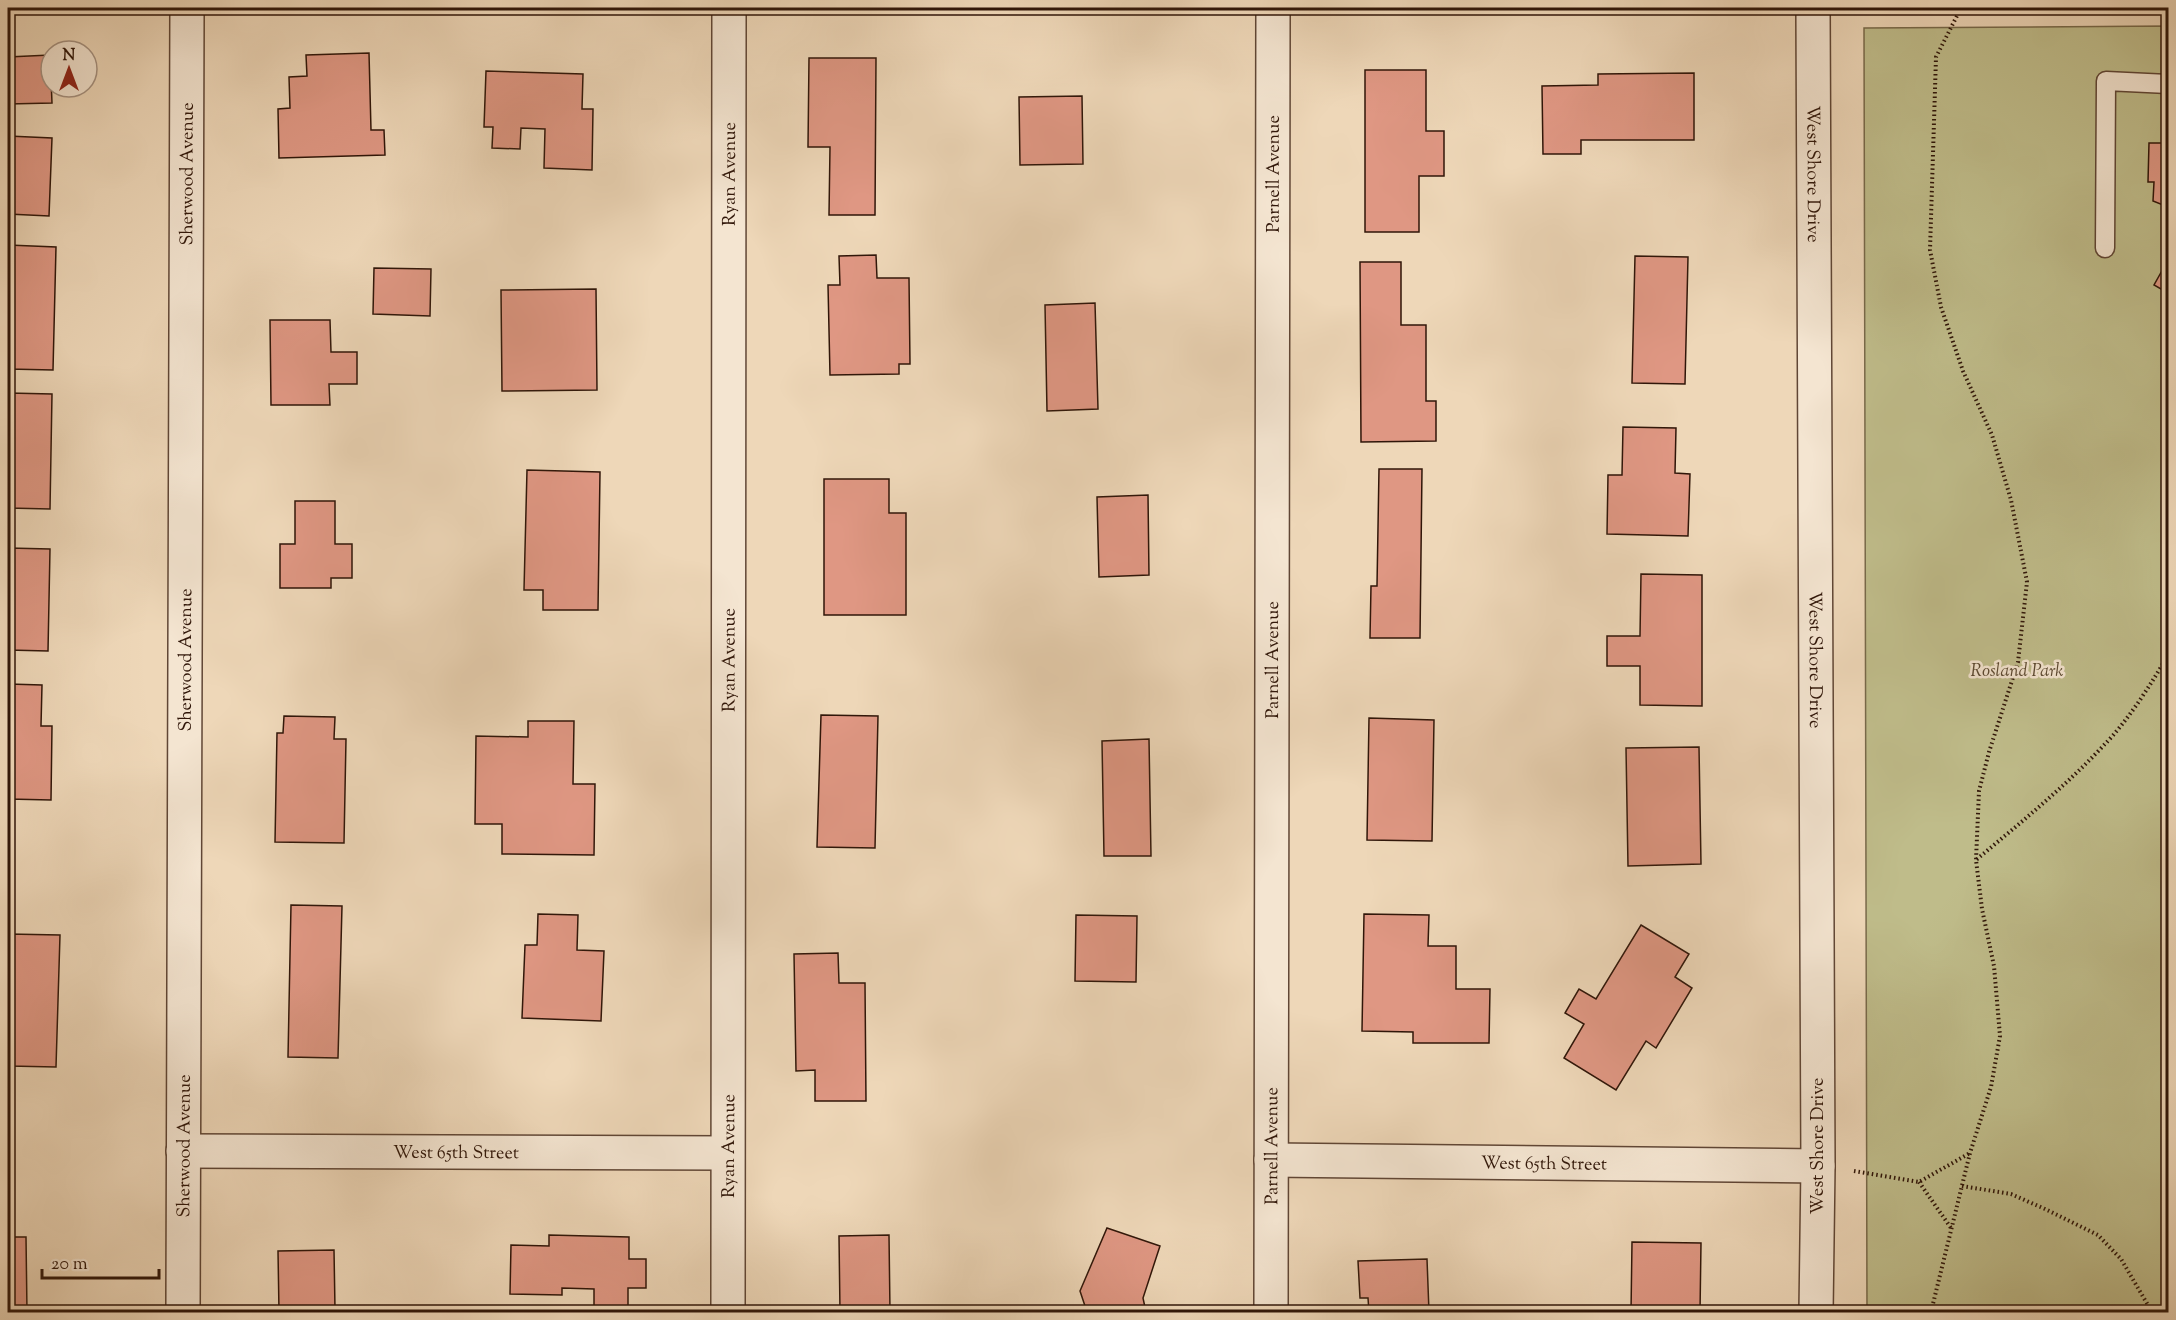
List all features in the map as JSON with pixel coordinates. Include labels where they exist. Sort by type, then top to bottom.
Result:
[{"type":"street","name":"Sherwood Avenue","points":[[183,1312],[187,8]]},
{"type":"street","name":"Ryan Avenue","points":[[728,1312],[729,8]]},
{"type":"street","name":"Parnell Avenue","points":[[1271,1312],[1274,8]]},
{"type":"street","name":"West Shore Drive","points":[[1813,8],[1818,1166],[1816,1312]]},
{"type":"street","name":"West 65th Street","points":[[183,1151],[727,1153]]},
{"type":"street","name":"West 65th Street","points":[[1271,1160],[1818,1166]]},
{"type":"lane","points":[[2104,248],[2106,81],[2169,84]]},
{"type":"path","points":[[1931,1312],[1970,1153],[1991,1087],[2000,1036],[1994,966],[1982,909],[1976,860],[1979,791],[2018,662],[2027,582],[2011,500],[1992,435],[1963,371],[1941,307],[1930,250],[1936,57],[1961,8]]},
{"type":"path","points":[[1976,860],[2051,796],[2106,744],[2153,681],[2169,655]]},
{"type":"path","points":[[1818,1166],[1918,1182],[1970,1153]]},
{"type":"path","points":[[1918,1182],[1951,1228]]},
{"type":"path","points":[[1962,1186],[2011,1194],[2098,1235],[2121,1259],[2152,1312]]},
{"type":"green space","name":"Rosland Park","points":[[2168,26],[2168,1312],[1867,1312],[1864,28]]},
{"type":"building","points":[[369,53],[371,130],[384,130],[385,155],[279,158],[278,109],[290,108],[289,77],[307,76],[306,55]]},
{"type":"building","points":[[39,56],[39,99],[52,99],[52,103],[8,104],[8,57]]},
{"type":"building","points":[[809,58],[876,58],[875,215],[829,215],[830,147],[808,147]]},
{"type":"building","points":[[1365,70],[1426,70],[1426,131],[1444,131],[1444,176],[1419,176],[1419,232],[1365,232]]},
{"type":"building","points":[[486,71],[583,74],[582,109],[593,109],[592,170],[544,168],[545,129],[521,128],[520,149],[492,148],[493,127],[484,127]]},
{"type":"building","points":[[1694,73],[1694,140],[1581,140],[1581,154],[1543,154],[1542,86],[1598,85],[1598,74]]},
{"type":"building","points":[[1082,96],[1083,164],[1020,165],[1019,97]]},
{"type":"building","points":[[8,136],[52,138],[49,216],[8,214]]},
{"type":"building","points":[[2149,143],[2168,143],[2168,207],[2153,201],[2154,182],[2148,182]]},
{"type":"building","points":[[8,245],[56,247],[53,370],[8,369]]},
{"type":"building","points":[[876,255],[877,278],[909,278],[910,364],[899,364],[899,374],[830,375],[828,285],[840,285],[839,256]]},
{"type":"building","points":[[1635,256],[1688,257],[1685,384],[1632,383]]},
{"type":"building","points":[[2168,260],[2168,293],[2154,285]]},
{"type":"building","points":[[1360,262],[1401,262],[1401,325],[1426,325],[1426,401],[1436,401],[1436,441],[1361,442]]},
{"type":"building","points":[[374,268],[431,269],[430,316],[373,314]]},
{"type":"building","points":[[596,289],[597,390],[502,391],[501,290]]},
{"type":"building","points":[[1095,303],[1098,409],[1047,411],[1045,305]]},
{"type":"building","points":[[270,320],[330,320],[331,352],[357,352],[357,384],[329,384],[330,405],[271,405]]},
{"type":"building","points":[[8,393],[52,394],[50,509],[8,508]]},
{"type":"building","points":[[1623,427],[1676,428],[1675,473],[1690,474],[1688,536],[1607,534],[1608,475],[1622,475]]},
{"type":"building","points":[[1379,469],[1422,469],[1420,638],[1370,638],[1371,586],[1377,586]]},
{"type":"building","points":[[527,470],[600,472],[598,610],[543,610],[543,590],[524,590]]},
{"type":"building","points":[[824,479],[889,479],[889,513],[906,513],[906,615],[824,615]]},
{"type":"building","points":[[1148,495],[1149,575],[1099,577],[1097,497]]},
{"type":"building","points":[[295,501],[335,501],[335,544],[352,544],[352,578],[331,578],[331,588],[280,588],[280,544],[295,544]]},
{"type":"building","points":[[8,548],[50,549],[48,651],[8,650]]},
{"type":"building","points":[[1641,574],[1702,575],[1702,706],[1640,705],[1640,666],[1607,666],[1607,636],[1640,636]]},
{"type":"building","points":[[8,684],[42,685],[41,726],[52,726],[51,800],[8,799]]},
{"type":"building","points":[[821,715],[878,716],[875,848],[817,847]]},
{"type":"building","points":[[284,716],[335,717],[334,739],[346,739],[344,843],[275,842],[277,733],[283,733]]},
{"type":"building","points":[[1369,718],[1434,720],[1432,841],[1367,840]]},
{"type":"building","points":[[528,721],[574,721],[573,784],[595,784],[594,855],[502,854],[502,824],[475,824],[476,736],[528,737]]},
{"type":"building","points":[[1149,739],[1151,856],[1104,856],[1102,741]]},
{"type":"building","points":[[1699,747],[1701,864],[1628,866],[1626,748]]},
{"type":"building","points":[[291,905],[342,906],[338,1058],[288,1057]]},
{"type":"building","points":[[538,914],[578,915],[577,950],[604,951],[601,1021],[522,1018],[525,945],[537,945]]},
{"type":"building","points":[[1364,914],[1429,915],[1428,946],[1456,946],[1456,989],[1490,989],[1489,1043],[1413,1043],[1413,1032],[1362,1031]]},
{"type":"building","points":[[1076,915],[1137,916],[1136,982],[1075,981]]},
{"type":"building","points":[[1641,925],[1689,954],[1675,977],[1692,988],[1656,1048],[1646,1041],[1616,1090],[1564,1058],[1584,1024],[1565,1013],[1579,989],[1596,999]]},
{"type":"building","points":[[8,934],[60,935],[56,1067],[9,1066]]},
{"type":"building","points":[[838,953],[839,983],[865,983],[866,1101],[815,1101],[815,1070],[796,1071],[794,954]]},
{"type":"building","points":[[1107,1228],[1160,1246],[1143,1298],[1146,1312],[1087,1312],[1080,1291]]},
{"type":"building","points":[[549,1235],[629,1237],[629,1259],[646,1259],[646,1288],[628,1288],[628,1312],[594,1312],[594,1289],[562,1288],[562,1295],[510,1294],[511,1245],[549,1246]]},
{"type":"building","points":[[889,1235],[890,1312],[840,1312],[839,1236]]},
{"type":"building","points":[[8,1237],[26,1237],[27,1312],[8,1312]]},
{"type":"building","points":[[1632,1242],[1701,1243],[1700,1312],[1631,1312]]},
{"type":"building","points":[[334,1250],[335,1309],[350,1309],[350,1312],[279,1312],[278,1251]]},
{"type":"building","points":[[1427,1259],[1429,1312],[1369,1312],[1368,1298],[1360,1298],[1358,1261]]}]
